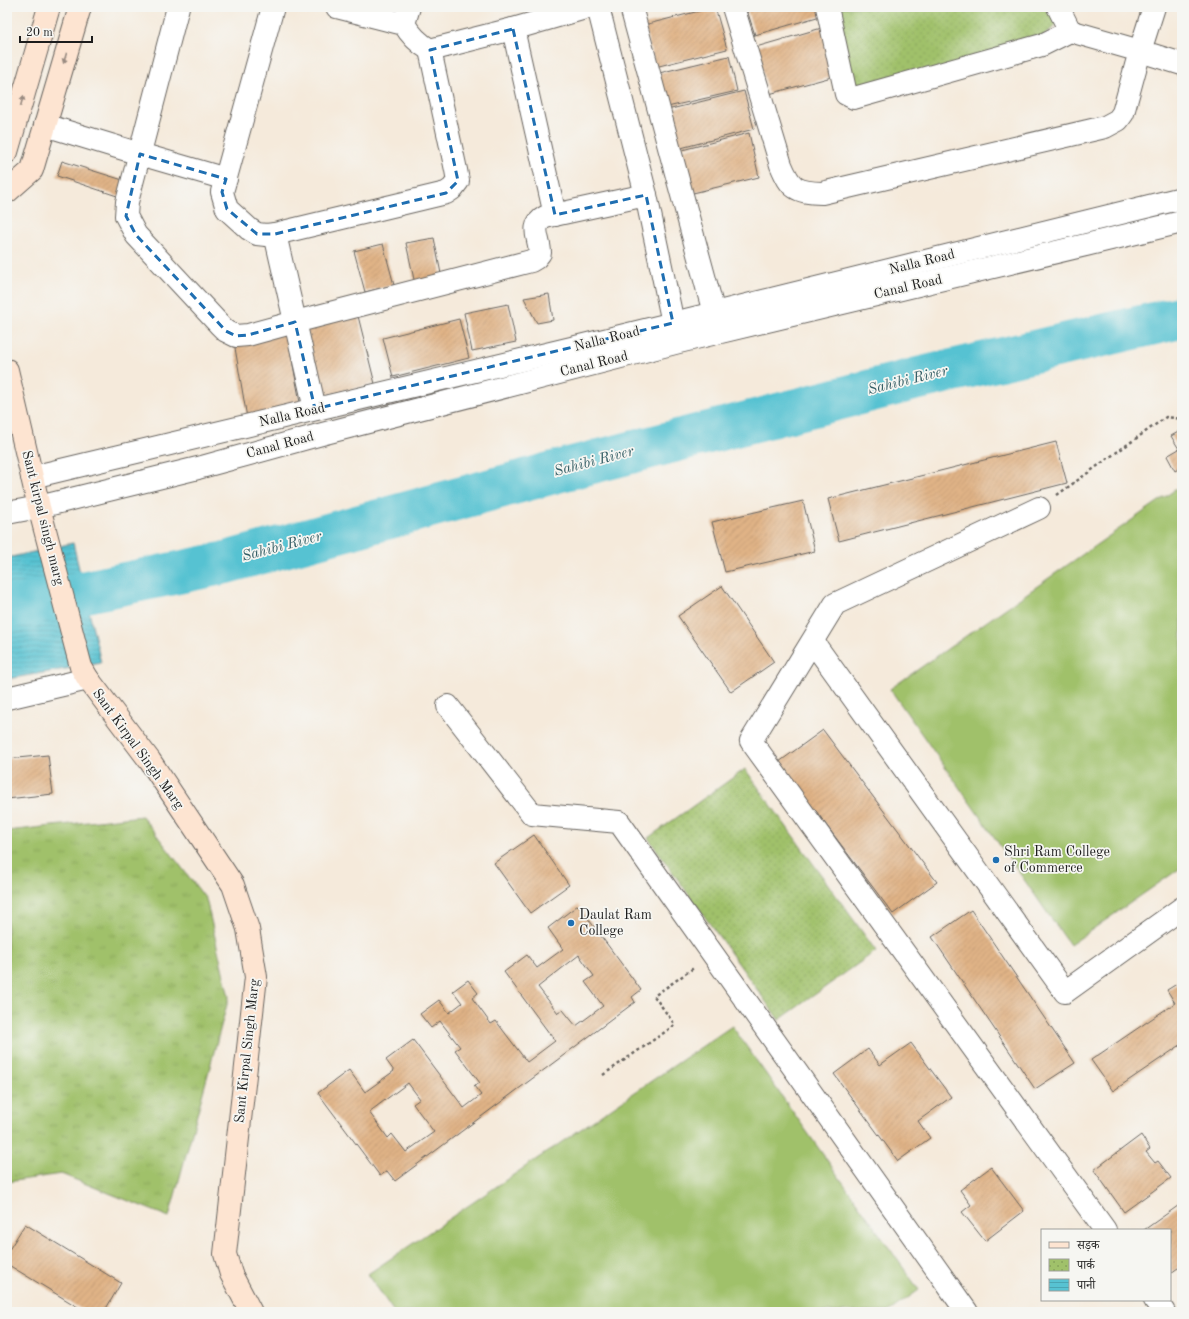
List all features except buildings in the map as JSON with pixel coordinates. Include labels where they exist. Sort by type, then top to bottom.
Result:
[{"type":"street","points":[[7,152],[49,7]]},
{"type":"street","points":[[7,192],[32,170],[80,7]]},
{"type":"street","points":[[178,7],[127,202],[126,216],[136,235],[226,331],[236,336],[248,335],[531,261],[540,253],[536,230],[540,220],[545,217],[646,195]]},
{"type":"street","points":[[273,7],[222,192],[227,209],[249,229],[257,234],[275,234],[446,193],[452,189],[458,181],[430,50]]},
{"type":"street","points":[[337,7],[406,16],[410,35],[420,45],[430,50],[513,29],[589,7]]},
{"type":"street","points":[[598,7],[646,195],[673,323]]},
{"type":"street","points":[[631,7],[714,313]]},
{"type":"street","points":[[733,7],[781,165],[786,177],[796,190],[809,193],[822,193],[1105,127],[1118,120],[1123,113],[1154,7]]},
{"type":"street","points":[[827,7],[846,94],[854,98],[1042,45],[1070,31],[1182,64]]},
{"type":"street","points":[[1058,7],[1070,31]]},
{"type":"street","points":[[513,29],[555,215]]},
{"type":"street","points":[[45,125],[226,179]]},
{"type":"street","name":"Nalla Road","points":[[32,477],[315,410],[1182,198]]},
{"type":"street","name":"Canal Road","points":[[7,513],[42,516],[198,468],[322,434],[679,342],[1182,222]]},
{"type":"street","points":[[275,234],[315,410]]},
{"type":"street","name":"Sant kirpal singh marg","points":[[7,370],[32,477],[84,673]]},
{"type":"street","points":[[1038,508],[835,604],[751,741],[1104,1229]]},
{"type":"street","points":[[812,642],[1065,992],[1182,908]]},
{"type":"street","points":[[7,698],[84,673]]},
{"type":"street","name":"Sant Kirpal Singh Marg","points":[[84,673],[150,762],[233,885],[248,929],[256,977],[225,1254],[231,1274],[251,1312]]},
{"type":"street","points":[[448,706],[532,814],[619,822],[967,1312]]},
{"type":"street","points":[[1156,1301],[1164,1312]]},
{"type":"path","points":[[1038,508],[1166,417],[1182,419]]},
{"type":"path","points":[[603,1075],[675,1025],[654,996],[713,954]]},
{"type":"highlighted area","points":[[513,29],[555,215],[646,195],[673,323],[315,409],[295,322],[248,335],[236,336],[226,331],[136,235],[126,216],[140,154],[226,179],[222,192],[227,209],[257,234],[275,234],[446,193],[458,181],[430,50]]},
{"type":"green space","points":[[837,7],[1055,7],[1064,18],[1016,60],[853,103]]},
{"type":"green space","points":[[1182,485],[1182,867],[1070,945],[890,689]]},
{"type":"green space","points":[[745,769],[876,951],[779,1020],[648,838]]},
{"type":"green space","points":[[142,816],[206,899],[229,997],[169,1217],[61,1174],[7,1182],[7,831]]},
{"type":"green space","points":[[732,1026],[919,1290],[888,1312],[394,1312],[368,1274]]},
{"type":"water","points":[[73,543],[101,663],[7,679],[7,558]]},
{"type":"waterway","name":"Sahibi River","points":[[7,608],[224,563],[559,471],[916,379],[1182,317]]},
{"type":"place","name":"Shri Ram College of Commerce","points":[[996,860]]},
{"type":"place","name":"Daulat Ram College","points":[[571,923]]}]
